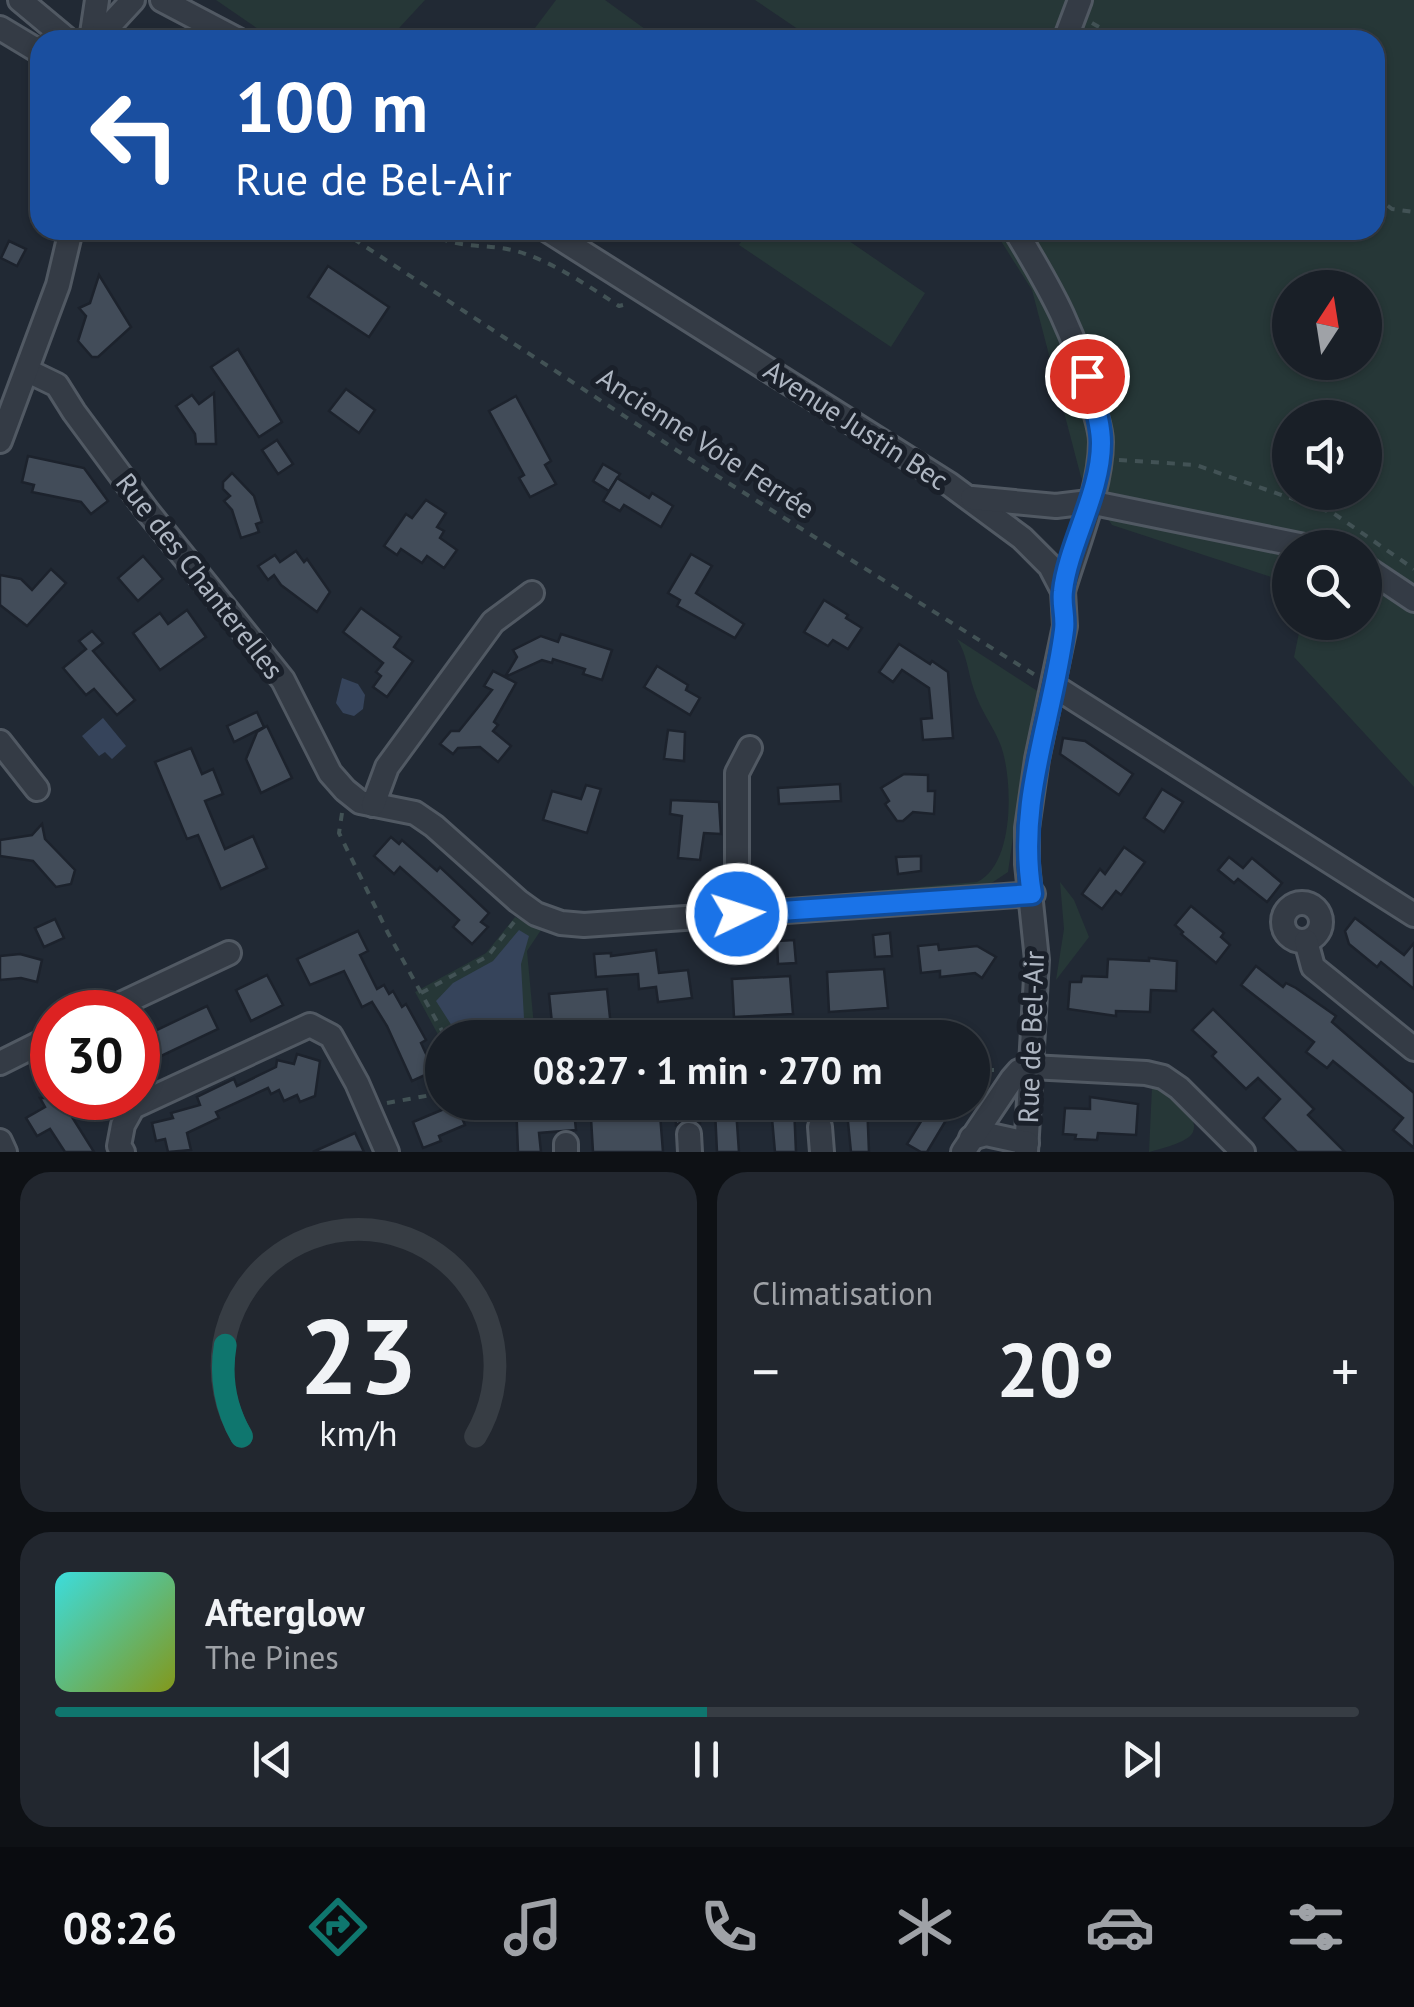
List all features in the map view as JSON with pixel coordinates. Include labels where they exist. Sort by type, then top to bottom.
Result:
[{"type":"street","points":[[20,0],[56,30]]},
{"type":"street","points":[[94,30],[97,0]]},
{"type":"street","points":[[103,30],[132,0]]},
{"type":"street","points":[[162,0],[219,30]]},
{"type":"street","points":[[0,28],[30,46]]},
{"type":"street","points":[[0,441],[28,372],[69,240]]},
{"type":"street","name":"Avenue Justin Bec","points":[[563,240],[968,498],[1022,538],[1050,566],[1063,592]]},
{"type":"street","points":[[1022,240],[1054,294],[1078,346],[1100,428],[1099,458],[1063,592],[1065,626],[1054,686],[1414,915]]},
{"type":"street","name":"Rue des Chanterelles","points":[[28,372],[58,385],[148,512],[283,680],[330,773],[346,790],[360,802],[414,814],[434,826],[526,906],[560,924],[1032,894]]},
{"type":"street","points":[[968,498],[1056,506],[1089,502],[1272,539]]},
{"type":"street","points":[[1382,578],[1414,600]]},
{"type":"street","points":[[373,805],[387,768],[493,622],[532,593]]},
{"type":"street","name":"Rue de Bel-Air","points":[[1027,1148],[1037,960],[1027,828],[1036,759],[1054,686]]},
{"type":"street","points":[[0,742],[38,789]]},
{"type":"street","points":[[737,914],[737,773],[750,748]]},
{"type":"street","points":[[1306,941],[1313,967],[1414,1049]]},
{"type":"street","points":[[151,990],[229,953]]},
{"type":"street","points":[[123,1152],[119,1146],[123,1126],[133,1107],[310,1026],[331,1036],[387,1152]]},
{"type":"street","points":[[0,1063],[30,1048]]},
{"type":"street","points":[[967,1145],[1012,1079],[1019,1071],[1031,1067],[1146,1072],[1163,1077],[1231,1148]]},
{"type":"street","points":[[820,1127],[822,1152]]},
{"type":"street","points":[[967,1145],[998,1135],[1027,1148]]},
{"type":"street","points":[[0,1141],[5,1152]]},
{"type":"path","points":[[1077,7],[1108,30]]},
{"type":"path","points":[[1385,204],[1392,209],[1414,212]]},
{"type":"path","name":"Ancienne Voie Ferrée","points":[[355,240],[690,459],[1054,686]]},
{"type":"path","points":[[444,240],[516,251],[578,280],[619,306],[656,297]]},
{"type":"path","points":[[1099,458],[1196,466],[1333,513],[1414,569]]},
{"type":"path","points":[[346,790],[340,833],[436,1020]]},
{"type":"path","points":[[421,993],[488,956],[526,906]]},
{"type":"path","points":[[368,1107],[425,1095]]},
{"type":"shaded area","points":[[216,0],[425,0],[397,30],[260,30]]},
{"type":"shaded area","points":[[556,0],[605,0],[646,30],[534,30]]},
{"type":"shaded area","points":[[755,0],[1414,0],[1414,787],[1294,657],[1298,640],[1382,640],[1382,530],[1272,530],[1272,577],[1112,525],[1081,477],[1032,290],[1000,240],[1385,240],[1385,30],[799,30]]},
{"type":"shaded area","points":[[742,240],[848,240],[925,293],[891,347],[739,245]]},
{"type":"shaded area","points":[[957,639],[1039,692],[1025,754],[1008,872],[987,886],[859,896],[859,892],[977,882],[989,873],[998,858],[1008,820],[1005,761]]},
{"type":"shaded area","points":[[1060,882],[1074,900],[1089,937],[1056,980],[1064,929]]},
{"type":"shaded area","points":[[515,917],[541,930],[527,951],[533,1020],[430,1020],[415,992],[486,953]]},
{"type":"shaded area","points":[[1152,1087],[1187,1111],[1194,1125],[1185,1139],[1149,1152]]},
{"type":"water","points":[[342,678],[358,684],[365,695],[363,709],[354,716],[343,713],[336,703]]},
{"type":"water","points":[[103,718],[126,746],[112,759],[105,752],[99,756],[82,736]]},
{"type":"water","points":[[519,930],[529,936],[521,964],[524,1020],[448,1020],[436,1001],[453,983],[493,961]]},
{"type":"building","points":[[9,241],[26,249],[17,266],[1,258]]},
{"type":"building","points":[[328,266],[389,307],[369,337],[308,297]]},
{"type":"building","points":[[99,275],[131,327],[98,357],[92,357],[78,341],[86,316],[79,308],[90,303]]},
{"type":"building","points":[[238,349],[282,422],[259,437],[211,367]]},
{"type":"building","points":[[346,389],[375,410],[359,433],[329,411]]},
{"type":"building","points":[[214,393],[216,444],[196,444],[195,434],[176,406],[192,395],[199,404]]},
{"type":"building","points":[[516,396],[551,461],[545,465],[556,484],[530,497],[519,478],[524,475],[489,411]]},
{"type":"building","points":[[277,440],[293,464],[278,474],[262,450]]},
{"type":"building","points":[[28,456],[84,468],[108,501],[91,514],[81,502],[32,492],[34,485],[22,482]]},
{"type":"building","points":[[603,464],[620,474],[609,491],[593,481]]},
{"type":"building","points":[[232,473],[254,496],[262,522],[256,524],[259,532],[241,538],[232,510],[224,501],[230,496],[223,489],[223,482]]},
{"type":"building","points":[[617,478],[649,498],[652,493],[673,506],[661,527],[624,505],[620,511],[603,501]]},
{"type":"building","points":[[426,500],[446,513],[437,527],[444,531],[440,538],[457,550],[444,568],[427,556],[422,563],[401,549],[397,555],[384,546],[406,514],[412,518]]},
{"type":"building","points":[[296,551],[304,562],[307,559],[330,592],[317,612],[281,585],[274,575],[268,580],[258,566],[275,555],[280,562]]},
{"type":"building","points":[[691,554],[712,566],[696,593],[744,624],[735,638],[677,606],[680,600],[668,593]]},
{"type":"building","points":[[143,556],[163,579],[138,601],[118,578]]},
{"type":"building","points":[[51,569],[66,583],[27,626],[0,605],[0,575],[21,579],[32,590]]},
{"type":"building","points":[[824,600],[862,628],[848,649],[833,640],[828,646],[804,632]]},
{"type":"building","points":[[361,608],[401,637],[394,647],[413,661],[387,697],[373,687],[381,676],[376,672],[383,663],[343,632]]},
{"type":"building","points":[[187,610],[206,637],[160,670],[133,633],[160,613],[168,624]]},
{"type":"building","points":[[92,631],[103,643],[93,651],[135,700],[117,715],[94,689],[86,695],[63,668],[86,649],[79,641]]},
{"type":"building","points":[[561,634],[612,650],[602,680],[583,674],[585,669],[553,659],[552,663],[542,660],[505,677],[517,657],[513,650],[541,636],[558,642]]},
{"type":"building","points":[[899,644],[948,672],[953,738],[923,740],[921,719],[932,718],[929,688],[902,670],[893,682],[879,672]]},
{"type":"building","points":[[657,666],[688,685],[686,690],[700,698],[690,715],[644,687]]},
{"type":"building","points":[[493,671],[516,683],[494,722],[498,725],[493,731],[511,746],[498,762],[480,747],[458,748],[453,754],[440,744],[451,731],[459,731],[492,690],[484,686]]},
{"type":"building","points":[[257,712],[264,727],[234,742],[227,726]]},
{"type":"building","points":[[267,726],[292,778],[261,793],[246,759],[257,732]]},
{"type":"building","points":[[668,730],[685,732],[684,761],[664,759]]},
{"type":"building","points":[[1063,738],[1085,741],[1133,774],[1119,795],[1060,754]]},
{"type":"building","points":[[191,748],[202,774],[213,769],[223,794],[205,801],[225,849],[253,836],[267,868],[221,889],[198,835],[187,839],[155,762]]},
{"type":"building","points":[[904,774],[928,775],[928,791],[935,791],[934,814],[913,812],[897,821],[885,804],[889,801],[881,788]]},
{"type":"building","points":[[840,784],[841,801],[779,804],[778,788]]},
{"type":"building","points":[[586,785],[601,789],[587,833],[543,820],[552,791],[581,799]]},
{"type":"building","points":[[1162,789],[1183,802],[1164,832],[1144,818]]},
{"type":"building","points":[[671,800],[719,802],[721,834],[704,833],[700,860],[678,858],[682,816],[670,814]]},
{"type":"building","points":[[42,824],[45,839],[75,870],[71,884],[56,887],[33,861],[0,856],[0,840],[32,835]]},
{"type":"building","points":[[391,837],[399,844],[402,840],[437,871],[440,867],[489,913],[481,922],[488,927],[472,944],[453,927],[459,920],[400,867],[394,874],[374,856]]},
{"type":"building","points":[[1124,847],[1145,862],[1121,895],[1116,891],[1102,909],[1082,894],[1100,869],[1105,874]]},
{"type":"building","points":[[921,856],[921,871],[898,874],[896,857]]},
{"type":"building","points":[[1229,857],[1243,868],[1252,858],[1282,883],[1267,902],[1238,879],[1234,883],[1218,870]]},
{"type":"building","points":[[1191,906],[1224,933],[1221,937],[1230,945],[1216,963],[1175,925]]},
{"type":"building","points":[[1355,918],[1404,955],[1414,943],[1414,989],[1381,962],[1377,967],[1349,944],[1345,931]]},
{"type":"building","points":[[55,919],[64,938],[44,947],[35,928]]},
{"type":"building","points":[[358,931],[368,951],[360,955],[377,989],[384,985],[389,994],[393,991],[402,1007],[406,1004],[425,1038],[421,1043],[425,1075],[412,1081],[387,1026],[372,1002],[362,1007],[344,971],[310,985],[297,959]]},
{"type":"building","points":[[890,933],[892,956],[875,957],[873,935]]},
{"type":"building","points":[[794,940],[796,963],[778,964],[777,941]]},
{"type":"building","points":[[938,944],[939,950],[977,946],[996,957],[982,978],[975,973],[940,977],[940,971],[921,973],[918,946]]},
{"type":"building","points":[[656,950],[659,973],[688,970],[692,998],[658,1002],[656,987],[639,989],[638,974],[596,977],[594,954],[611,956]]},
{"type":"building","points":[[20,954],[42,960],[37,982],[21,978],[0,980],[0,956]]},
{"type":"building","points":[[1108,959],[1177,961],[1176,991],[1151,990],[1150,1012],[1116,1011],[1116,1016],[1068,1009],[1070,982],[1081,982],[1082,976],[1107,977]]},
{"type":"building","points":[[1256,966],[1283,987],[1286,983],[1296,988],[1336,1016],[1332,1022],[1414,1093],[1414,1148],[1393,1130],[1403,1118],[1333,1061],[1327,1068],[1306,1052],[1314,1042],[1241,985]]},
{"type":"building","points":[[884,969],[888,1008],[829,1012],[827,972]]},
{"type":"building","points":[[267,975],[283,1005],[251,1021],[236,990]]},
{"type":"building","points":[[790,976],[793,1014],[734,1017],[732,979]]},
{"type":"building","points":[[607,989],[610,1020],[552,1020],[549,994]]},
{"type":"building","points":[[207,1006],[218,1029],[160,1057],[160,1028]]},
{"type":"building","points":[[1213,1009],[1314,1109],[1308,1115],[1345,1152],[1297,1152],[1263,1118],[1280,1099],[1258,1078],[1246,1089],[1192,1030]]},
{"type":"building","points":[[297,1054],[320,1061],[315,1096],[300,1102],[297,1095],[284,1101],[279,1090],[271,1094],[268,1088],[216,1112],[219,1118],[187,1133],[191,1150],[168,1152],[165,1139],[156,1141],[152,1123],[200,1105],[197,1097],[234,1079],[237,1086],[276,1067],[277,1060],[294,1064]]},
{"type":"building","points":[[1090,1097],[1138,1104],[1136,1135],[1098,1133],[1097,1140],[1063,1134],[1065,1108],[1090,1109]]},
{"type":"building","points":[[425,1117],[425,1120],[463,1120],[465,1125],[423,1148],[413,1122]]},
{"type":"building","points":[[26,1118],[74,1120],[94,1152],[65,1152],[50,1129],[37,1136]]},
{"type":"building","points":[[517,1120],[575,1120],[576,1130],[539,1133],[541,1152],[518,1152]]},
{"type":"building","points":[[591,1120],[660,1120],[663,1152],[593,1152]]},
{"type":"building","points":[[715,1120],[737,1120],[739,1152],[717,1152]]},
{"type":"building","points":[[772,1120],[795,1120],[796,1152],[775,1152]]},
{"type":"building","points":[[848,1120],[868,1120],[869,1152],[851,1152]]},
{"type":"building","points":[[922,1120],[946,1120],[927,1152],[907,1144]]},
{"type":"building","points":[[355,1133],[364,1152],[313,1152]]},
{"type":"route","points":[[737,914],[1032,894],[1027,828],[1036,759],[1065,626],[1063,592],[1101,443],[1087,376]]}]
